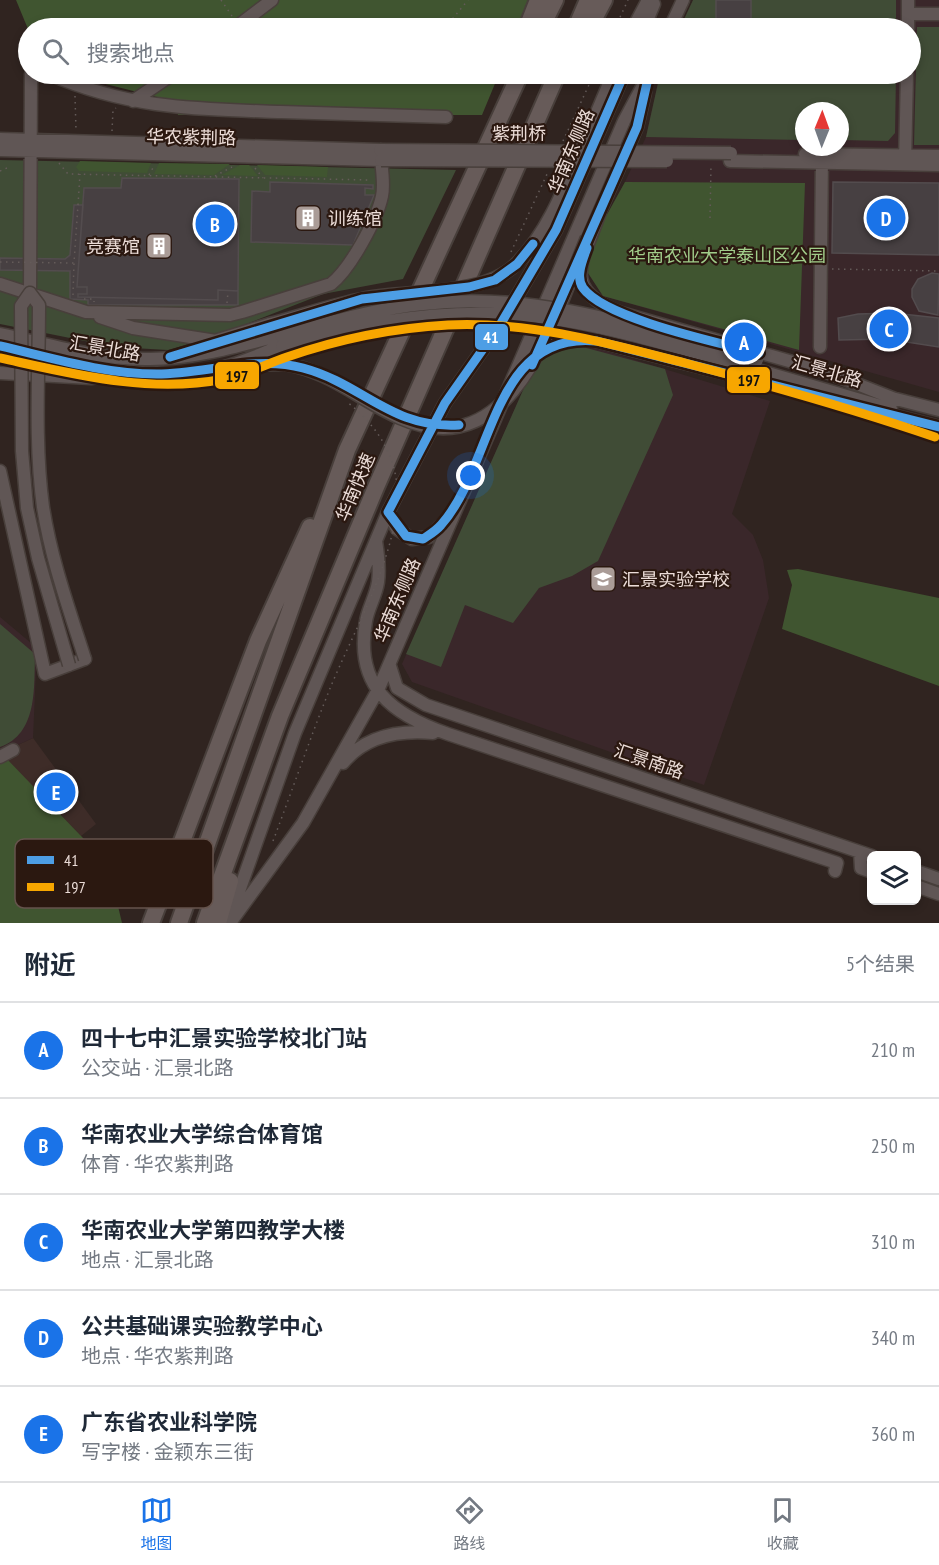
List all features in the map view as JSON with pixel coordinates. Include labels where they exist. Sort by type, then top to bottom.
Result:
[{"type":"highway","points":[[531,18],[538,0]]},
{"type":"highway","points":[[547,18],[555,0]]},
{"type":"highway","points":[[580,18],[588,0]]},
{"type":"highway","points":[[594,18],[604,0]]},
{"type":"highway","points":[[438,247],[504,84]]},
{"type":"highway","name":"华南快速","points":[[209,839],[347,450],[438,247],[515,84]]},
{"type":"highway","name":"华南快速","points":[[213,902],[285,705],[376,487],[553,84]]},
{"type":"highway","points":[[508,188],[561,84]]},
{"type":"highway","points":[[183,839],[258,641],[286,576],[347,450]]},
{"type":"highway","points":[[218,923],[229,890],[235,843]]},
{"type":"highway","points":[[151,923],[157,908]]},
{"type":"highway","name":"华南快速","points":[[179,923],[184,908]]},
{"type":"highway","name":"华南快速","points":[[205,923],[211,908]]},
{"type":"street","points":[[244,18],[272,0]]},
{"type":"street","points":[[638,18],[648,0]]},
{"type":"street","points":[[648,18],[656,0]]},
{"type":"street","points":[[675,18],[683,0]]},
{"type":"street","points":[[908,0],[908,18]]},
{"type":"street","points":[[908,14],[939,14]]},
{"type":"street","points":[[31,84],[30,293],[21,306],[23,480],[36,550],[69,665]]},
{"type":"street","points":[[73,84],[133,101],[178,109],[446,117]]},
{"type":"street","points":[[133,101],[158,84]]},
{"type":"street","points":[[169,357],[270,324],[362,299],[470,288],[495,280],[517,264],[538,239],[609,84]]},
{"type":"street","name":"华南东侧路","points":[[229,923],[295,733],[388,512],[445,404],[500,325],[556,230],[620,84]]},
{"type":"street","name":"华南东侧路","points":[[229,923],[303,823],[390,666],[503,397],[624,121],[643,84]]},
{"type":"street","points":[[222,368],[285,364],[324,374],[389,412],[421,425],[446,427],[479,419],[500,407],[528,374],[637,127],[646,84]]},
{"type":"street","points":[[905,159],[907,84]]},
{"type":"street","name":"华农紫荆路","points":[[0,139],[31,146]]},
{"type":"street","name":"华农紫荆路","points":[[0,150],[31,146],[380,155]]},
{"type":"street","points":[[0,284],[90,307],[230,315],[331,284],[354,260],[382,196],[380,155]]},
{"type":"street","name":"紫荆桥","points":[[380,155],[730,157]]},
{"type":"street","name":"紫荆桥","points":[[380,155],[711,161],[730,157]]},
{"type":"street","points":[[730,157],[905,159],[939,156]]},
{"type":"street","points":[[820,347],[822,158]]},
{"type":"street","points":[[905,159],[939,165]]},
{"type":"street","points":[[600,212],[581,264],[583,288],[592,299],[621,312],[841,377],[895,399]]},
{"type":"street","points":[[0,471],[45,674],[85,658],[54,558],[44,509],[38,454],[39,305],[30,293]]},
{"type":"street","points":[[90,307],[133,328],[216,341]]},
{"type":"street","name":"汇景北路","points":[[0,334],[123,357],[150,359],[281,341],[378,321],[416,316],[482,313],[561,320],[939,410]]},
{"type":"street","points":[[503,397],[527,363],[538,354],[556,344],[582,338],[939,426]]},
{"type":"street","name":"汇景北路","points":[[0,346],[125,372],[159,374],[222,368],[281,341]]},
{"type":"street","name":"汇景北路","points":[[755,365],[939,426]]},
{"type":"street","points":[[0,373],[91,378],[125,372]]},
{"type":"street","points":[[388,512],[397,529],[404,535],[421,540],[436,532],[454,511]]},
{"type":"street","points":[[376,540],[378,583],[366,618],[363,639],[365,658],[378,690],[386,701],[406,718],[448,734]]},
{"type":"street","name":"汇景南路","points":[[390,666],[397,688],[426,705],[866,854],[861,868],[867,870]]},
{"type":"street","points":[[327,782],[349,755],[371,740],[400,732],[448,734]]},
{"type":"street","name":"汇景南路","points":[[448,734],[837,862],[835,871]]},
{"type":"street","points":[[0,757],[13,750]]},
{"type":"street","points":[[696,816],[702,798]]},
{"type":"street","points":[[921,873],[939,879]]},
{"type":"street","points":[[921,888],[939,894]]},
{"type":"path","points":[[221,0],[231,18]]},
{"type":"path","points":[[453,18],[468,0]]},
{"type":"path","points":[[620,18],[628,0]]},
{"type":"path","points":[[112,135],[113,110],[133,101]]},
{"type":"path","points":[[76,134],[77,105]]},
{"type":"path","points":[[149,176],[157,160]]},
{"type":"path","points":[[710,218],[711,161]]},
{"type":"path","points":[[214,177],[239,162]]},
{"type":"path","points":[[251,162],[263,178]]},
{"type":"path","points":[[59,164],[68,174],[377,180]]},
{"type":"path","points":[[0,171],[7,168]]},
{"type":"path","points":[[73,299],[80,174]]},
{"type":"path","points":[[0,262],[74,263]]},
{"type":"path","points":[[821,268],[939,272]]},
{"type":"path","points":[[217,303],[228,303],[228,292]]},
{"type":"path","points":[[84,299],[94,299],[90,307]]},
{"type":"path","points":[[273,841],[329,692],[388,550],[396,510],[397,485],[393,465],[386,448],[378,432],[344,400]]},
{"type":"shaded area","points":[[693,0],[939,0],[939,392],[603,296],[588,273],[589,247],[625,182],[646,137],[658,84],[921,84],[921,18],[685,18]]},
{"type":"shaded area","name":"汇景实验学校","points":[[579,346],[602,350],[770,401],[732,514],[753,535],[763,560],[769,598],[704,785],[412,682],[402,664],[536,361]]},
{"type":"shaded area","points":[[0,617],[37,648],[33,738],[0,753]]},
{"type":"shaded area","points":[[33,738],[96,824],[81,836],[0,753]]},
{"type":"green space","points":[[16,0],[530,0],[522,18],[23,18]]},
{"type":"green space","points":[[693,0],[896,0],[896,18],[685,18]]},
{"type":"green space","points":[[921,27],[939,27],[939,145],[914,145],[916,84],[921,84]]},
{"type":"green space","points":[[106,84],[495,84],[482,115],[178,115],[177,102]]},
{"type":"green space","points":[[658,84],[896,84],[895,133],[888,141],[849,140],[849,102],[795,102],[795,140],[646,137]]},
{"type":"green space","points":[[0,160],[456,170],[403,279],[323,294],[216,336],[168,350],[115,347],[0,324]]},
{"type":"green space","points":[[80,161],[151,163],[147,173],[79,171],[76,167]]},
{"type":"green space","points":[[159,163],[230,164],[214,175],[154,174]]},
{"type":"green space","points":[[240,165],[249,165],[258,176],[222,175]]},
{"type":"green space","points":[[257,165],[328,167],[327,177],[265,175]]},
{"type":"green space","name":"华南农业大学泰山区公园","points":[[625,182],[805,183],[799,350],[603,296],[588,273],[589,247]]},
{"type":"green space","points":[[579,346],[665,369],[673,395],[598,561],[572,576],[539,588],[513,623],[465,605],[441,667],[406,654],[536,361],[562,348]]},
{"type":"green space","points":[[798,569],[939,598],[939,686],[782,629],[792,585],[787,570]]},
{"type":"green space","points":[[0,624],[35,654],[34,694],[28,721],[12,741],[0,747]]},
{"type":"green space","points":[[6,758],[84,839],[15,839],[15,908],[118,908],[122,923],[0,923],[0,761]]},
{"type":"building","points":[[716,0],[751,0],[751,18],[716,18]]},
{"type":"building","name":"竞赛馆","points":[[122,178],[239,179],[238,291],[218,290],[218,300],[78,297],[78,294],[87,294],[87,287],[77,287],[84,188],[121,188]]},
{"type":"building","name":"训练馆","points":[[270,182],[373,185],[373,189],[365,188],[365,195],[374,195],[353,245],[251,242],[252,191],[270,192]]},
{"type":"building","points":[[833,182],[939,183],[939,255],[832,253]]},
{"type":"building","points":[[74,205],[83,205],[77,287],[87,287],[87,294],[78,294],[78,297],[218,300],[218,290],[238,291],[238,305],[88,305],[88,300],[70,299],[70,271],[0,270],[0,258],[65,259],[70,255]]},
{"type":"building","points":[[932,273],[939,274],[938,315],[919,311],[912,297],[912,289],[918,279]]},
{"type":"building","points":[[893,313],[939,318],[939,347],[887,339],[839,340],[838,318],[858,314]]},
{"type":"transit line","name":"41","points":[[620,84],[556,230],[500,325],[445,403],[388,512],[406,536],[423,539],[441,525],[459,500],[499,407],[515,379],[535,357],[562,343],[597,341],[939,427]]},
{"type":"transit line","name":"41","points":[[532,365],[637,127],[647,84]]},
{"type":"transit line","name":"41","points":[[170,357],[362,299],[469,287],[495,280],[517,264],[533,244]]},
{"type":"transit line","name":"41","points":[[587,248],[580,268],[580,279],[583,288],[595,299],[638,320],[759,353]]},
{"type":"transit line","name":"197","points":[[0,358],[111,380],[139,383],[196,383],[232,377],[307,351],[387,332],[448,325],[508,326],[568,335],[656,355],[811,398],[935,437]]},
{"type":"transit line","name":"41","points":[[0,346],[78,364],[137,373],[175,373],[267,363],[303,368],[324,375],[414,420],[459,425]]},
{"type":"place","name":"训练馆","points":[[308,218]]},
{"type":"place","name":"公共基础课实验教学中心","points":[[886,218]]},
{"type":"place","name":"华南农业大学综合体育馆","points":[[215,224]]},
{"type":"place","name":"竞赛馆","points":[[159,246]]},
{"type":"place","name":"华南农业大学第四教学大楼","points":[[889,329]]},
{"type":"place","name":"四十七中汇景实验学校北门站","points":[[744,342]]},
{"type":"place","name":"汇景实验学校","points":[[603,579]]},
{"type":"place","name":"广东省农业科学院","points":[[56,792]]}]
